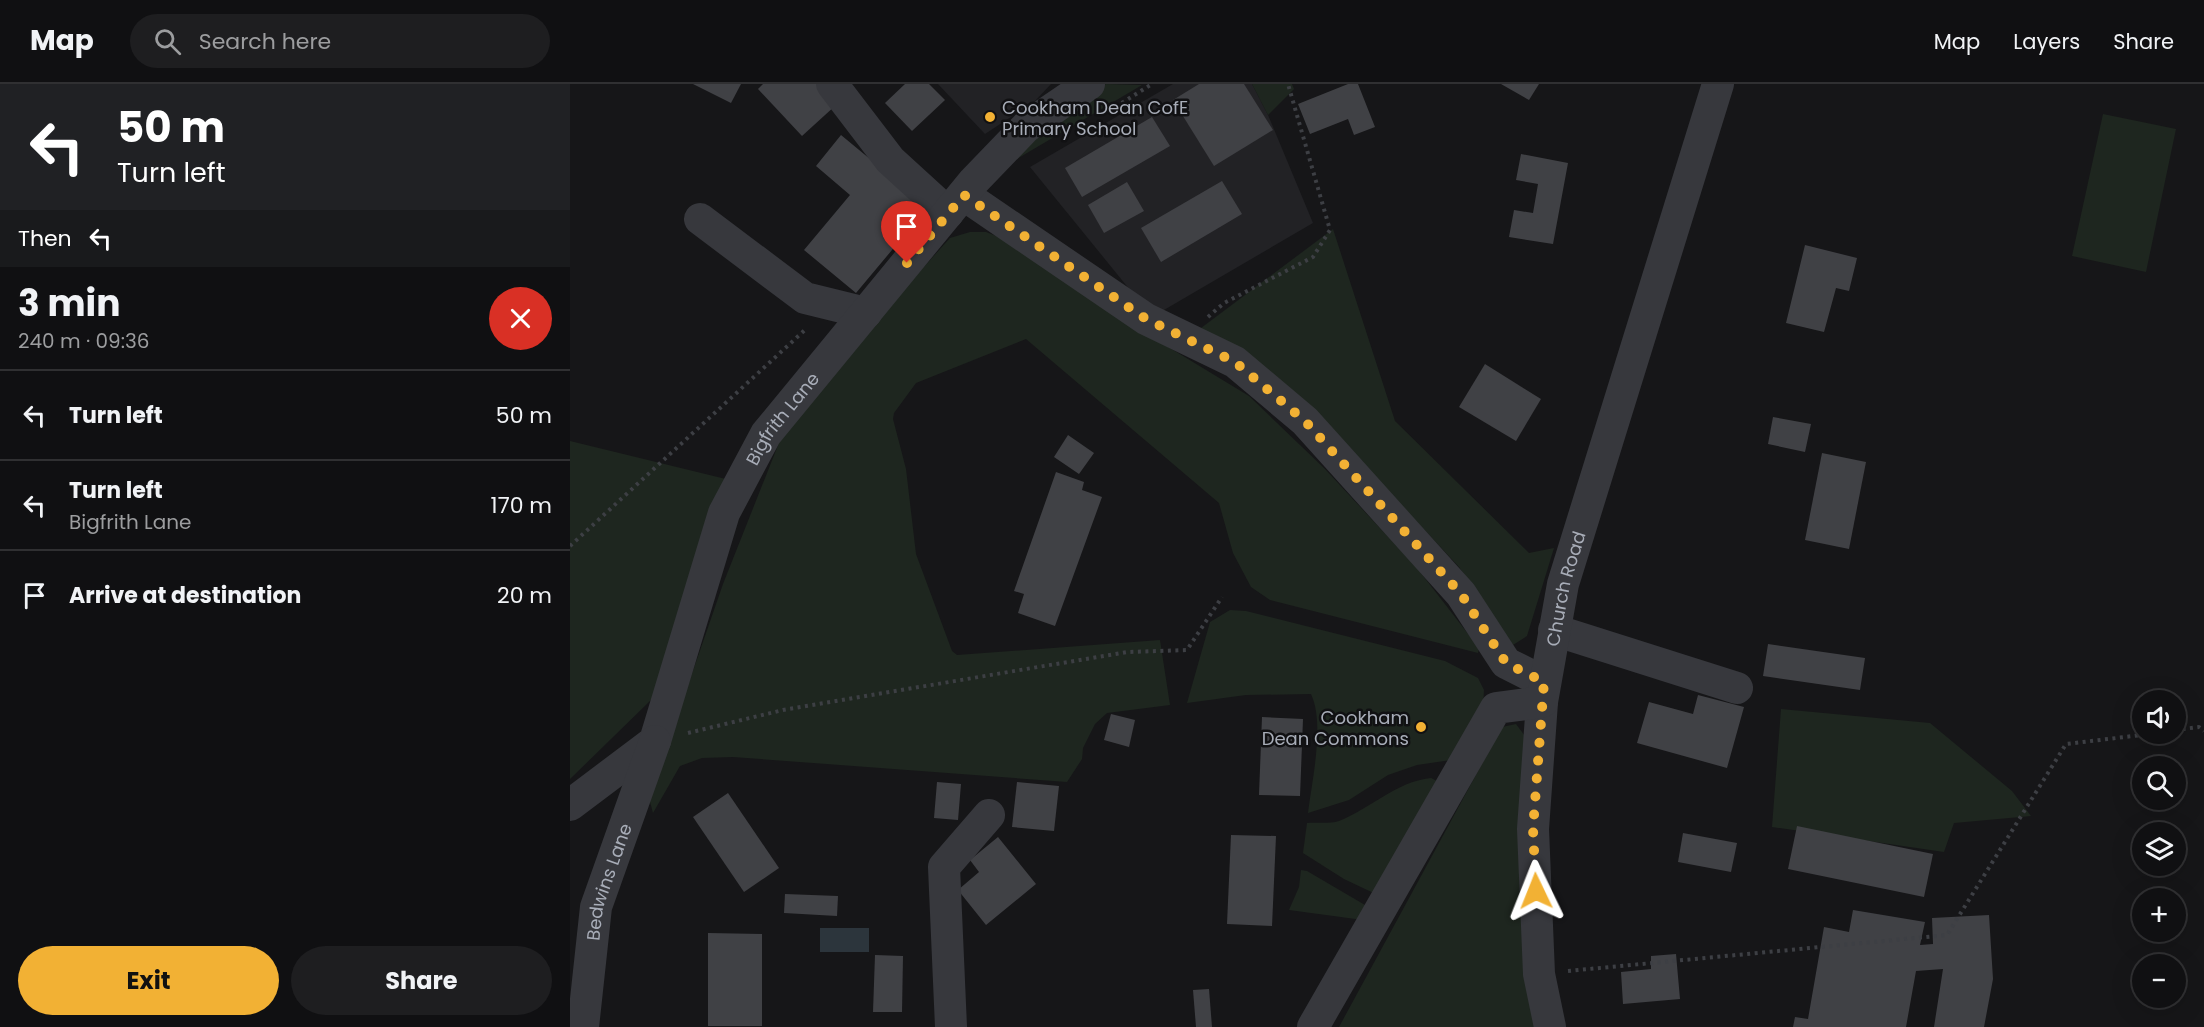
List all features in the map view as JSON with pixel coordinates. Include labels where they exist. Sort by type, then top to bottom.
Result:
[{"type":"street","points":[[832,84],[890,160],[956,204],[1146,319],[1235,362],[1305,421],[1461,594],[1506,663],[1543,692]]},
{"type":"street","name":"Bigfrith Lane","points":[[655,741],[724,513],[766,434],[956,204],[1026,127],[1089,84]]},
{"type":"street","name":"Church Road","points":[[1550,1027],[1539,974],[1533,829],[1543,692],[1554,630],[1563,584],[1718,84]]},
{"type":"street","points":[[700,219],[805,298],[867,313]]},
{"type":"street","points":[[1554,630],[1737,688]]},
{"type":"street","points":[[1313,1027],[1496,708],[1543,692]]},
{"type":"street","points":[[570,805],[655,741]]},
{"type":"street","name":"Bedwins Lane","points":[[583,1027],[596,907],[655,741]]},
{"type":"street","points":[[951,1027],[944,867],[989,815]]},
{"type":"path","points":[[1184,338],[1224,303],[1313,258],[1330,230],[1288,84]]},
{"type":"path","points":[[570,546],[834,305]]},
{"type":"path","points":[[655,741],[783,710],[1126,652],[1187,650],[1222,597]]},
{"type":"path","points":[[2186,729],[2199,727],[2204,731]]},
{"type":"path","points":[[1539,974],[1947,935],[2066,744],[2132,736]]},
{"type":"shaded area","name":"Cookham Dean CofE Primary School","points":[[938,84],[1051,84],[1035,101],[985,134]]},
{"type":"shaded area","points":[[1106,84],[1142,85],[993,173],[1092,93]]},
{"type":"shaded area","points":[[1173,84],[1252,84],[1268,115],[1313,223],[1152,317],[1030,167]]},
{"type":"shaded area","points":[[1252,84],[1292,84],[1294,89],[1268,115]]},
{"type":"shaded area","points":[[2103,114],[2176,129],[2146,272],[2072,256]]},
{"type":"shaded area","points":[[1333,229],[1395,421],[1529,553],[1554,548],[1527,636],[1513,645],[1459,567],[1338,437],[1268,370],[1201,328]]},
{"type":"shaded area","points":[[970,232],[986,232],[1020,245],[1122,319],[1249,396],[1325,469],[1417,568],[1479,648],[1478,653],[1270,600],[1251,587],[1233,553],[1219,503],[1026,339],[916,383],[894,413],[893,419],[906,469],[916,554],[952,651],[957,655],[1160,640],[1170,705],[1107,713],[1095,724],[1083,748],[1082,759],[1067,782],[733,757],[702,758],[680,766],[653,813],[649,798],[723,584],[790,415],[950,238]]},
{"type":"shaded area","points":[[570,441],[734,481],[653,698],[570,779]]},
{"type":"shaded area","points":[[1230,610],[1246,611],[1445,661],[1478,678],[1484,690],[1483,707],[1451,760],[1417,765],[1388,775],[1349,800],[1308,813],[1317,736],[1315,706],[1311,694],[1246,695],[1187,703],[1210,622]]},
{"type":"shaded area","points":[[1781,709],[1930,723],[2012,791],[2031,816],[1954,823],[1944,852],[1772,827]]},
{"type":"shaded area","points":[[1516,724],[1525,736],[1522,945],[1535,1027],[1339,1027],[1502,727]]},
{"type":"shaded area","points":[[1431,778],[1443,784],[1382,897],[1344,879],[1303,853],[1307,823],[1339,821],[1395,790],[1418,780]]},
{"type":"shaded area","points":[[1301,870],[1307,871],[1365,905],[1363,920],[1289,910],[1299,887]]},
{"type":"shaded area","points":[[820,928],[869,928],[869,952],[820,952]]},
{"type":"building","points":[[693,84],[741,84],[731,103]]},
{"type":"building","points":[[763,84],[816,84],[836,105],[802,136],[758,89]]},
{"type":"building","points":[[905,84],[929,84],[945,100],[912,131],[885,103]]},
{"type":"building","points":[[1199,84],[1244,84],[1273,130],[1214,166],[1173,100]]},
{"type":"building","points":[[1348,84],[1358,84],[1375,127],[1354,135],[1348,119],[1310,134],[1298,104]]},
{"type":"building","points":[[1501,84],[1539,84],[1529,100]]},
{"type":"building","points":[[1152,117],[1170,146],[1082,197],[1065,168]]},
{"type":"building","points":[[841,135],[928,207],[856,293],[804,250],[850,195],[816,166]]},
{"type":"building","points":[[1521,154],[1568,163],[1553,244],[1509,237],[1514,210],[1533,213],[1538,184],[1516,180]]},
{"type":"building","points":[[1222,181],[1242,214],[1161,262],[1141,228]]},
{"type":"building","points":[[1127,182],[1144,211],[1104,233],[1088,205]]},
{"type":"building","points":[[1805,245],[1857,258],[1849,291],[1836,288],[1824,332],[1786,323]]},
{"type":"building","points":[[1485,364],[1541,399],[1516,441],[1459,407]]},
{"type":"building","points":[[1773,417],[1811,424],[1805,452],[1768,444]]},
{"type":"building","points":[[1068,435],[1094,453],[1079,474],[1054,457]]},
{"type":"building","points":[[1822,453],[1866,462],[1849,549],[1805,540]]},
{"type":"building","points":[[1056,472],[1084,482],[1082,490],[1102,497],[1055,626],[1018,613],[1024,594],[1014,591]]},
{"type":"building","points":[[1768,644],[1865,658],[1860,690],[1763,676]]},
{"type":"building","points":[[1698,695],[1744,707],[1727,768],[1637,743],[1649,702],[1693,714]]},
{"type":"building","points":[[1111,714],[1135,720],[1129,747],[1104,740]]},
{"type":"building","points":[[1262,717],[1303,719],[1300,796],[1259,795]]},
{"type":"building","points":[[937,782],[961,784],[958,820],[934,818]]},
{"type":"building","points":[[1017,782],[1059,786],[1054,831],[1012,827]]},
{"type":"building","points":[[728,793],[779,868],[744,892],[693,817]]},
{"type":"building","points":[[1797,826],[1933,854],[1924,897],[1788,869]]},
{"type":"building","points":[[1683,833],[1737,843],[1731,872],[1678,862]]},
{"type":"building","points":[[1231,835],[1276,836],[1272,926],[1227,924]]},
{"type":"building","points":[[998,837],[1036,884],[986,925],[958,890],[979,872],[970,860]]},
{"type":"building","points":[[785,894],[838,896],[837,916],[784,913]]},
{"type":"building","points":[[1853,910],[1925,922],[1920,945],[1933,944],[1932,918],[1989,915],[1993,979],[1984,1027],[1934,1027],[1943,969],[1916,971],[1906,1027],[1793,1027],[1795,1017],[1808,1019],[1824,927],[1849,932]]},
{"type":"building","points":[[708,933],[762,934],[762,1026],[708,1026]]},
{"type":"building","points":[[1676,954],[1680,999],[1623,1004],[1621,972],[1651,969],[1651,956]]},
{"type":"building","points":[[875,955],[903,956],[902,1012],[873,1012]]},
{"type":"building","points":[[1209,989],[1212,1027],[1196,1027],[1193,990]]},
{"type":"place","name":"Cookham Dean CofE Primary School","points":[[990,117]]},
{"type":"place","name":"Cookham Dean Commons","points":[[1421,727]]},
{"type":"route","points":[[907,263],[964,195],[1146,319],[1235,362],[1305,421],[1461,594],[1506,663],[1544,682],[1533,829],[1536,891]]}]
